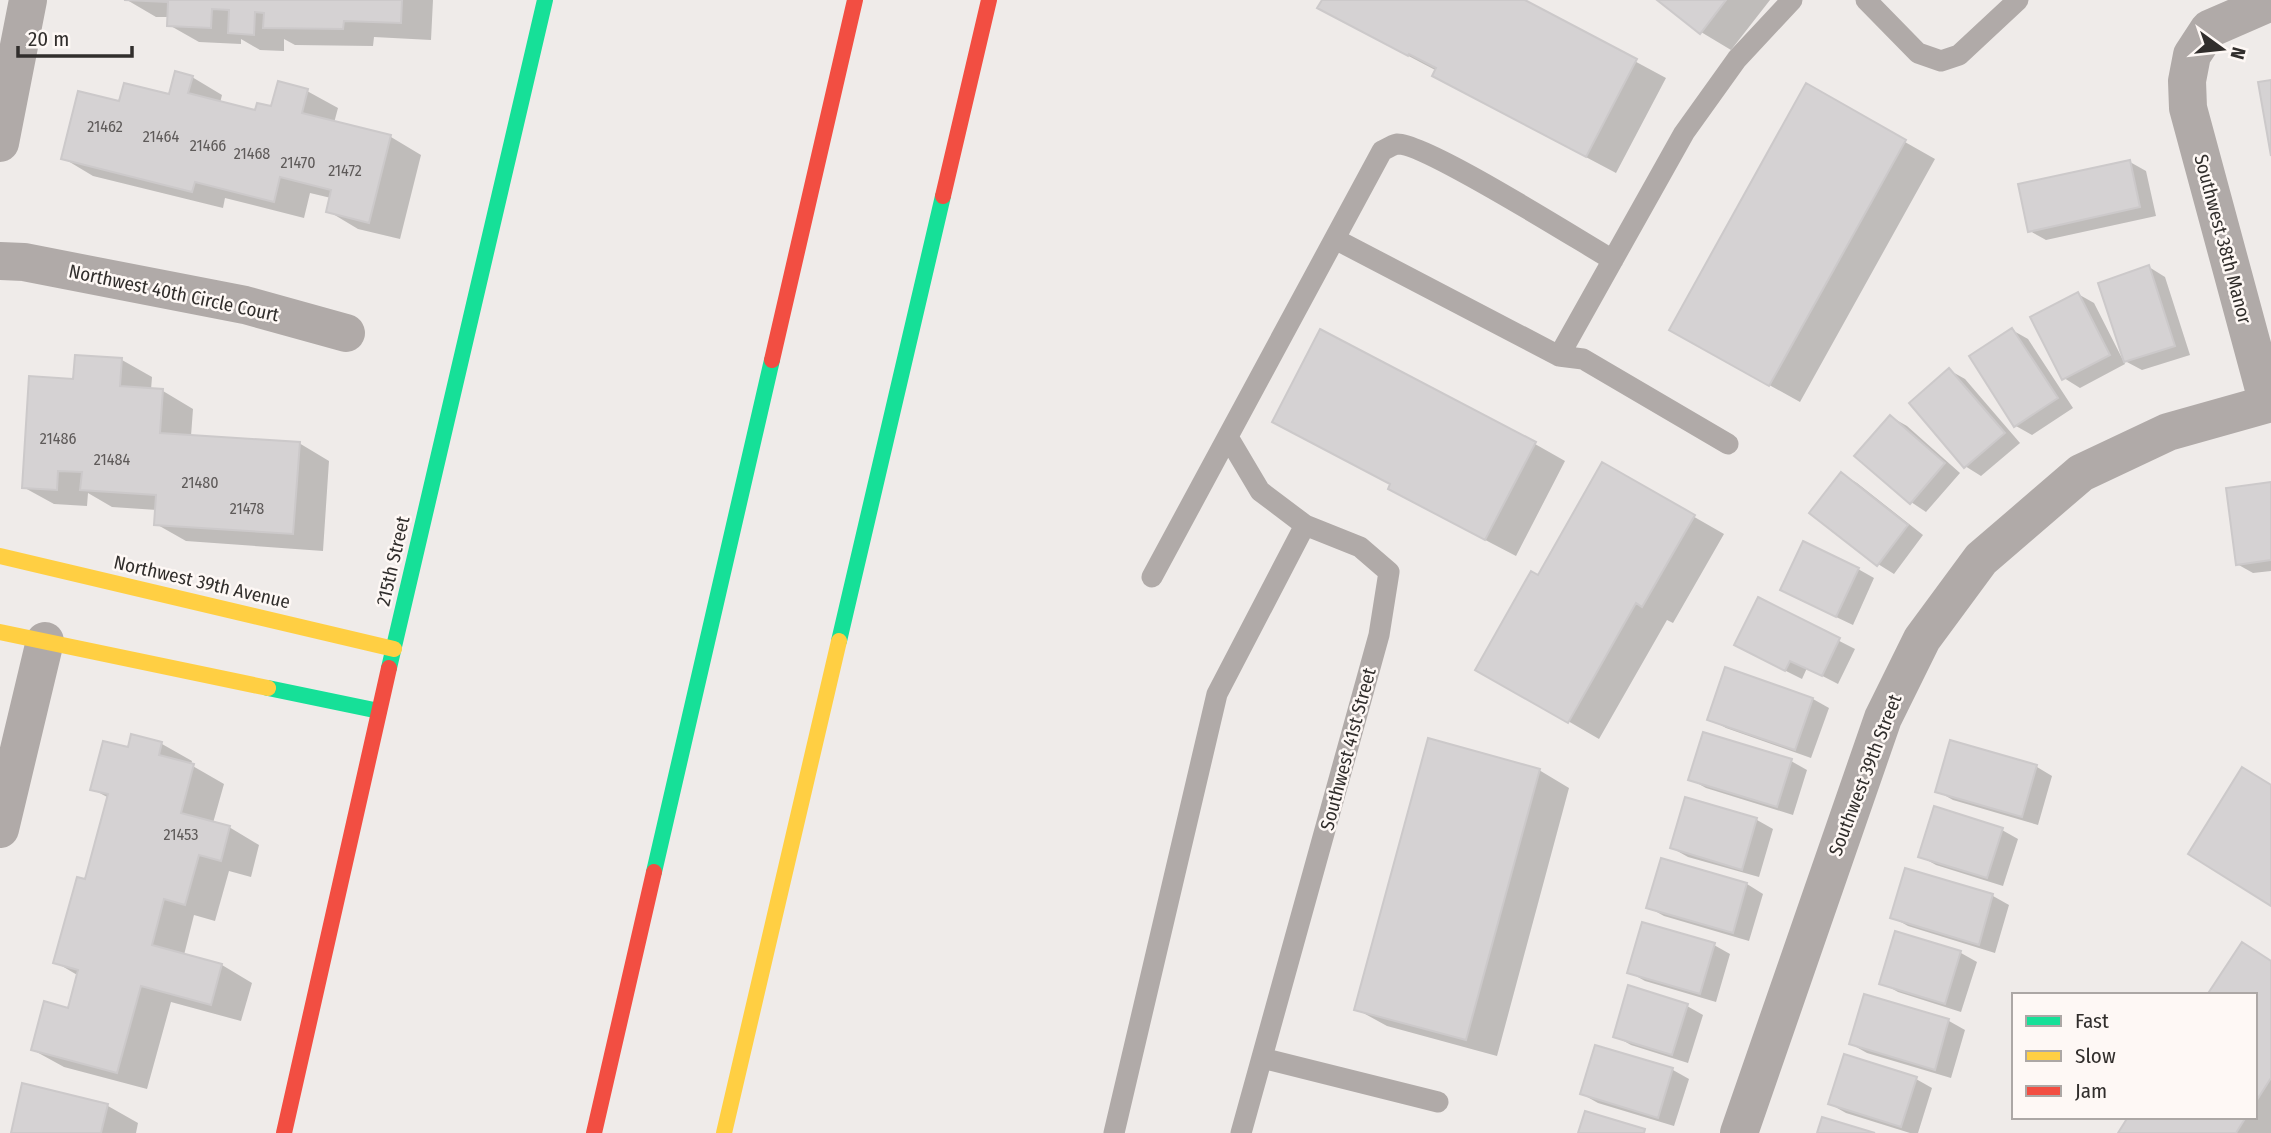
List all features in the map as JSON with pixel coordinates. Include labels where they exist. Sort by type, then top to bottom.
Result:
[{"type":"main road","name":"215th Street","points":[[284,1133],[379,711],[545,0]]},
{"type":"main road","points":[[594,1133],[855,0]]},
{"type":"main road","points":[[724,1133],[989,0]]},
{"type":"main road","name":"Northwest 39th Avenue","points":[[0,556],[394,649]]},
{"type":"main road","points":[[0,632],[379,711]]},
{"type":"street","points":[[0,143],[28,0]]},
{"type":"street","name":"Southwest 38th Manor","points":[[2269,404],[2188,108],[2192,55],[2209,29],[2271,2]]},
{"type":"street","name":"Northwest 40th Circle Court","points":[[0,261],[24,262],[245,305],[346,333]]},
{"type":"street","name":"Southwest 39th Street","points":[[1739,1133],[1883,719],[1922,639],[1982,559],[2081,473],[2168,432],[2269,404]]},
{"type":"street","points":[[0,829],[45,641]]},
{"type":"lane","points":[[1559,356],[1684,133],[1737,59],[1792,0]]},
{"type":"lane","points":[[1866,0],[1918,52],[1941,61],[1959,55],[2018,0]]},
{"type":"lane","points":[[1152,577],[1382,151],[1397,144],[1419,150],[1477,180],[1613,260]]},
{"type":"lane","points":[[1335,239],[1559,356],[1583,359],[1728,444]]},
{"type":"lane","name":"Southwest 41st Street","points":[[1228,437],[1260,491],[1305,525],[1360,547],[1390,572],[1379,635],[1241,1133]]},
{"type":"lane","points":[[1115,1133],[1217,694],[1305,525]]},
{"type":"lane","points":[[1262,1058],[1438,1102]]},
{"type":"building","points":[[124,0],[402,0],[401,23],[344,21],[343,29],[263,28],[264,13],[255,12],[254,35],[228,33],[229,10],[212,9],[211,28],[167,26],[168,2]]},
{"type":"building","points":[[1322,0],[1525,0],[1637,59],[1586,157],[1432,76],[1436,68],[1317,8]]},
{"type":"building","points":[[1657,0],[1726,0],[1700,34]]},
{"type":"building","points":[[175,71],[193,76],[188,93],[255,110],[257,103],[271,106],[278,81],[308,89],[302,113],[391,135],[369,223],[326,212],[331,190],[280,177],[274,202],[195,182],[192,192],[61,159],[78,91],[119,101],[124,83],[169,94]]},
{"type":"building","points":[[2271,80],[2271,156],[2258,82]]},
{"type":"building","points":[[1806,83],[1906,140],[1769,386],[1669,330]]},
{"type":"building","points":[[2130,160],[2140,207],[2028,232],[2018,184]]},
{"type":"building","points":[[2149,265],[2175,346],[2124,362],[2098,283]]},
{"type":"building","points":[[2078,292],[2110,355],[2062,380],[2030,317]]},
{"type":"building","points":[[2012,328],[2058,398],[2014,427],[1969,356]]},
{"type":"building","points":[[1320,329],[1536,442],[1485,540],[1388,489],[1390,484],[1272,422]]},
{"type":"building","points":[[75,355],[122,358],[120,386],[163,389],[160,433],[300,442],[293,534],[154,525],[156,495],[80,490],[82,472],[58,471],[57,490],[22,488],[29,376],[73,379]]},
{"type":"building","points":[[1949,368],[2005,433],[1964,468],[1909,403]]},
{"type":"building","points":[[1890,415],[1945,463],[1910,504],[1854,456]]},
{"type":"building","points":[[1602,462],[1695,515],[1642,607],[1636,603],[1568,723],[1475,670],[1531,571],[1538,575]]},
{"type":"building","points":[[1841,472],[1908,525],[1877,566],[1809,513]]},
{"type":"building","points":[[2271,482],[2271,560],[2236,565],[2226,488]]},
{"type":"building","points":[[1803,541],[1859,568],[1836,617],[1780,590]]},
{"type":"building","points":[[1758,597],[1840,638],[1822,676],[1790,661],[1785,671],[1734,645]]},
{"type":"building","points":[[1725,667],[1813,698],[1795,750],[1707,720]]},
{"type":"building","points":[[1703,732],[1792,759],[1777,807],[1688,780]]},
{"type":"building","points":[[131,734],[162,742],[159,755],[194,764],[181,813],[230,826],[221,861],[199,855],[185,905],[164,899],[152,945],[222,964],[211,1005],[141,986],[117,1073],[31,1050],[44,1001],[68,1008],[78,970],[53,963],[77,877],[85,879],[108,794],[90,790],[103,741],[128,747]]},
{"type":"building","points":[[1428,738],[1540,769],[1466,1040],[1354,1010]]},
{"type":"building","points":[[1950,740],[2037,765],[2022,817],[1935,792]]},
{"type":"building","points":[[2242,767],[2271,785],[2271,906],[2188,854]]},
{"type":"building","points":[[1685,797],[1757,818],[1742,870],[1670,848]]},
{"type":"building","points":[[1934,806],[2003,828],[1987,878],[1918,857]]},
{"type":"building","points":[[1661,858],[1747,883],[1733,933],[1646,908]]},
{"type":"building","points":[[1905,868],[1993,894],[1979,945],[1890,918]]},
{"type":"building","points":[[1642,922],[1715,943],[1700,994],[1627,973]]},
{"type":"building","points":[[1895,931],[1961,951],[1945,1004],[1879,984]]},
{"type":"building","points":[[2242,942],[2271,961],[2271,1078],[2257,1100],[2257,993],[2208,993]]},
{"type":"building","points":[[1628,985],[1688,1004],[1672,1055],[1613,1037]]},
{"type":"building","points":[[1864,994],[1949,1019],[1935,1070],[1849,1044]]},
{"type":"building","points":[[1595,1045],[1673,1068],[1658,1118],[1580,1094]]},
{"type":"building","points":[[1844,1054],[1917,1077],[1901,1127],[1828,1104]]},
{"type":"building","points":[[22,1083],[108,1104],[101,1133],[11,1133]]},
{"type":"building","points":[[1585,1111],[1645,1129],[1644,1133],[1578,1133]]},
{"type":"building","points":[[1822,1117],[1875,1133],[1817,1133]]},
{"type":"building","points":[[2127,1119],[2245,1119],[2236,1133],[2118,1133]]},
{"type":"traffic: fast","points":[[389,668],[545,0]]},
{"type":"traffic: fast","points":[[839,641],[943,196]]},
{"type":"traffic: fast","points":[[654,872],[772,360]]},
{"type":"traffic: fast","points":[[268,688],[379,711]]},
{"type":"traffic: slow","points":[[0,556],[394,649]]},
{"type":"traffic: slow","points":[[0,632],[268,688]]},
{"type":"traffic: slow","points":[[724,1133],[839,641]]},
{"type":"traffic: jam","points":[[772,360],[855,0]]},
{"type":"traffic: jam","points":[[943,196],[989,0]]},
{"type":"traffic: jam","points":[[284,1133],[389,668]]},
{"type":"traffic: jam","points":[[594,1133],[654,872]]}]
